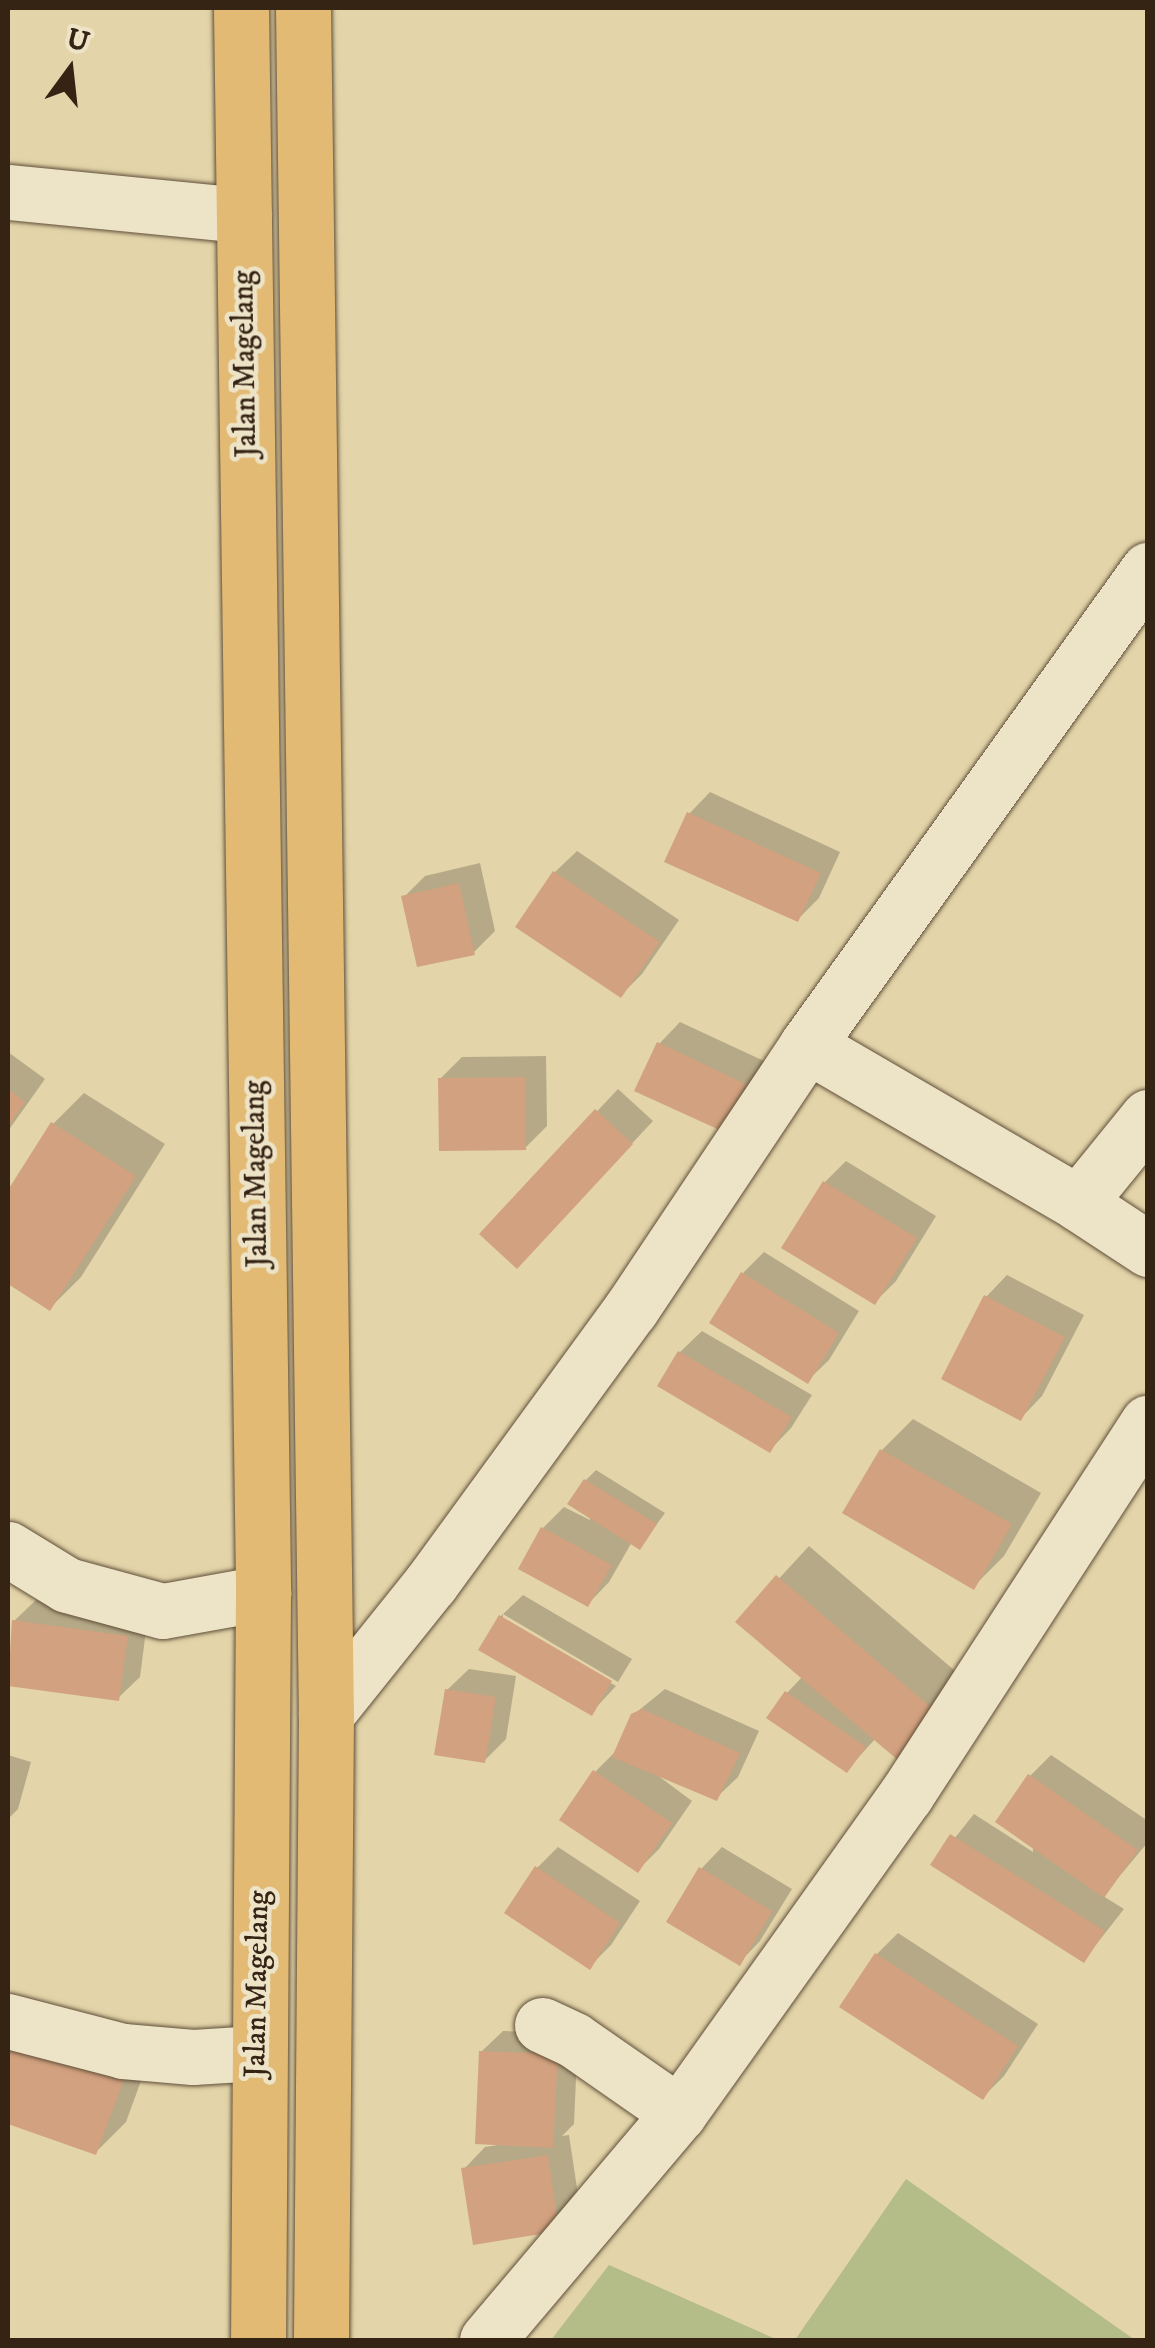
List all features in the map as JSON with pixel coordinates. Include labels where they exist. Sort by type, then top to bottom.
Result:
[{"type":"highway","name":"Jalan Magelang","points":[[241,8],[263,1592],[258,2340]]},
{"type":"highway","name":"Jalan Magelang","points":[[303,8],[326,1714],[321,2340]]},
{"type":"street","points":[[8,192],[244,216]]},
{"type":"street","points":[[326,1714],[431,1583],[631,1309],[807,1044],[1148,570]]},
{"type":"street","points":[[807,1044],[1078,1203],[1148,1249]]},
{"type":"street","points":[[1078,1203],[1148,1117]]},
{"type":"street","points":[[487,2340],[678,2114],[906,1795],[1148,1423]]},
{"type":"street","points":[[8,1548],[67,1585],[163,1611],[263,1592]]},
{"type":"street","points":[[8,2021],[122,2052],[193,2057],[257,2053]]},
{"type":"street","points":[[542,2025],[574,2040],[678,2114]]},
{"type":"green space","points":[[906,2179],[1135,2340],[795,2340]]},
{"type":"green space","points":[[609,2265],[778,2340],[551,2340]]},
{"type":"building","points":[[687,812],[821,873],[798,922],[664,862]]},
{"type":"building","points":[[553,871],[660,942],[621,998],[515,927]]},
{"type":"building","points":[[459,883],[475,955],[417,967],[401,896]]},
{"type":"building","points":[[657,1042],[746,1084],[724,1132],[634,1091]]},
{"type":"building","points":[[526,1077],[526,1150],[439,1151],[438,1078]]},
{"type":"building","points":[[8,1089],[25,1102],[8,1127]]},
{"type":"building","points":[[595,1109],[633,1144],[517,1269],[479,1234]]},
{"type":"building","points":[[51,1122],[136,1176],[50,1311],[8,1284],[8,1190]]},
{"type":"building","points":[[823,1181],[917,1238],[875,1305],[781,1248]]},
{"type":"building","points":[[741,1272],[839,1333],[808,1384],[709,1323]]},
{"type":"building","points":[[984,1295],[1065,1337],[1021,1421],[941,1379]]},
{"type":"building","points":[[678,1351],[792,1417],[770,1453],[657,1386]]},
{"type":"building","points":[[880,1449],[1012,1524],[974,1590],[842,1513]]},
{"type":"building","points":[[584,1479],[657,1524],[640,1550],[567,1504]]},
{"type":"building","points":[[541,1527],[612,1565],[588,1607],[518,1569]]},
{"type":"building","points":[[776,1575],[939,1714],[899,1761],[735,1622]]},
{"type":"building","points":[[499,1615],[612,1681],[592,1716],[478,1650]]},
{"type":"building","points":[[12,1620],[128,1636],[119,1701],[8,1686]]},
{"type":"building","points":[[445,1689],[496,1697],[485,1763],[434,1755]]},
{"type":"building","points":[[785,1691],[866,1747],[847,1773],[766,1718]]},
{"type":"building","points":[[642,1709],[740,1753],[717,1801],[612,1757],[631,1714]]},
{"type":"building","points":[[593,1770],[672,1823],[638,1873],[559,1820]]},
{"type":"building","points":[[1028,1774],[1138,1850],[1104,1898],[995,1822]]},
{"type":"building","points":[[950,1834],[1105,1931],[1084,1963],[930,1865]]},
{"type":"building","points":[[535,1866],[620,1923],[590,1970],[504,1913]]},
{"type":"building","points":[[699,1867],[772,1911],[740,1966],[666,1922]]},
{"type":"building","points":[[875,1953],[1018,2046],[983,2100],[839,2007]]},
{"type":"building","points":[[8,2037],[124,2079],[96,2155],[8,2124]]},
{"type":"building","points":[[479,2051],[558,2054],[553,2148],[475,2144]]},
{"type":"building","points":[[548,2155],[559,2231],[473,2245],[461,2168]]}]
